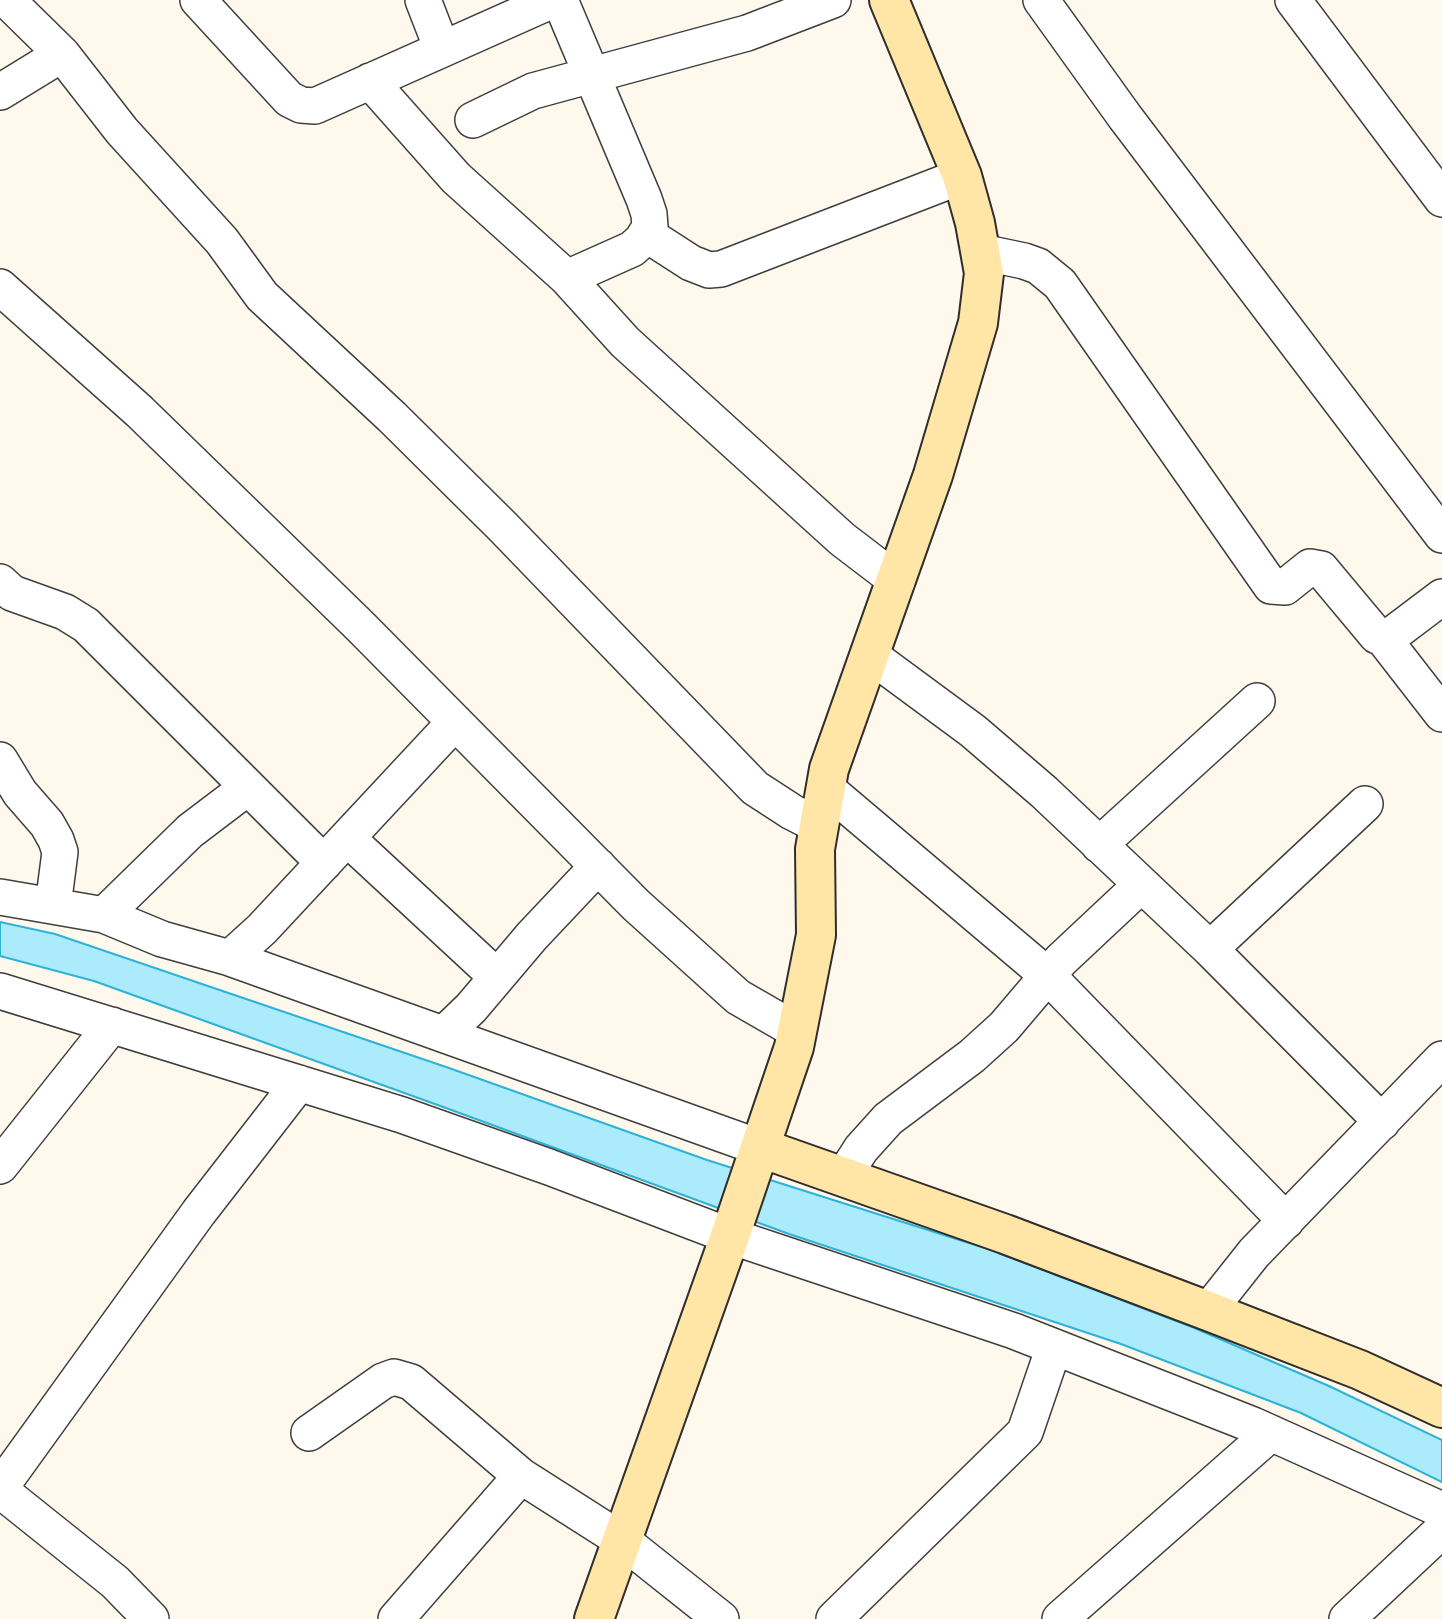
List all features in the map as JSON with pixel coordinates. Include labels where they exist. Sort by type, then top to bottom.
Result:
[{"type":"street","points":[[7,0],[62,54],[122,131],[222,241],[262,296],[392,417],[484,508],[755,788],[819,826]]},
{"type":"street","points":[[198,0],[289,99],[301,105],[315,106],[553,0]]},
{"type":"street","points":[[423,0],[442,49]]},
{"type":"street","points":[[560,0],[649,214],[650,227],[632,249],[566,278]]},
{"type":"street","points":[[473,120],[533,91],[747,33],[833,0]]},
{"type":"street","points":[[594,1619],[733,1228],[797,1031],[816,935],[815,849],[829,769],[933,475],[978,323],[984,273],[975,223],[962,176],[889,0]]},
{"type":"street","points":[[1041,0],[1200,217],[1442,535]]},
{"type":"street","points":[[1293,0],[1442,199]]},
{"type":"street","points":[[0,92],[62,54]]},
{"type":"street","points":[[370,81],[456,178],[566,278],[625,342],[842,539],[897,581]]},
{"type":"street","points":[[646,234],[691,263],[709,270],[721,269],[962,176]]},
{"type":"street","points":[[981,252],[1038,266],[1060,284],[1265,581],[1278,588],[1285,587],[1310,568],[1321,569],[1377,636],[1383,638],[1389,637],[1442,597]]},
{"type":"street","points":[[0,287],[139,411],[455,722],[636,905],[738,997],[797,1031]]},
{"type":"street","points":[[0,582],[12,593],[65,612],[86,625],[248,788],[335,850],[497,977]]},
{"type":"street","points":[[1383,638],[1442,714]]},
{"type":"street","points":[[870,655],[972,731],[1030,779],[1210,949],[1382,1122]]},
{"type":"street","points":[[1098,845],[1257,701]]},
{"type":"street","points":[[230,958],[262,929],[455,722]]},
{"type":"street","points":[[0,760],[20,793],[47,824],[56,840],[60,852],[53,906]]},
{"type":"street","points":[[103,915],[190,831],[248,788]]},
{"type":"street","points":[[825,788],[1047,975],[1286,1221]]},
{"type":"street","points":[[1210,949],[1365,804]]},
{"type":"street","points":[[445,1033],[471,1008],[532,936],[598,866]]},
{"type":"street","points":[[844,1177],[861,1149],[888,1119],[972,1056],[1004,1027],[1047,975],[1141,885]]},
{"type":"street","points":[[0,897],[103,915],[162,939],[230,958],[445,1033],[757,1154],[844,1177],[1005,1234],[1360,1370],[1442,1408]]},
{"type":"street","points":[[0,991],[402,1115],[733,1228],[1014,1331],[1271,1433],[1442,1510]]},
{"type":"street","points":[[0,1166],[113,1025]]},
{"type":"street","points":[[1208,1311],[1254,1253],[1442,1059]]},
{"type":"street","points":[[151,1619],[115,1582],[0,1489],[199,1212],[299,1083]]},
{"type":"street","points":[[834,1619],[1025,1432],[1054,1347]]},
{"type":"street","points":[[309,1433],[383,1381],[394,1377],[403,1378],[422,1389],[521,1476],[623,1541],[721,1619]]},
{"type":"street","points":[[1060,1619],[1271,1433]]},
{"type":"street","points":[[396,1619],[521,1476]]},
{"type":"street","points":[[1347,1619],[1442,1530]]},
{"type":"water","points":[[0,922],[55,934],[449,1068],[707,1160],[988,1249],[1192,1327],[1329,1386],[1442,1440],[1442,1482],[1301,1413],[1121,1344],[789,1234],[94,981],[0,956]]}]
